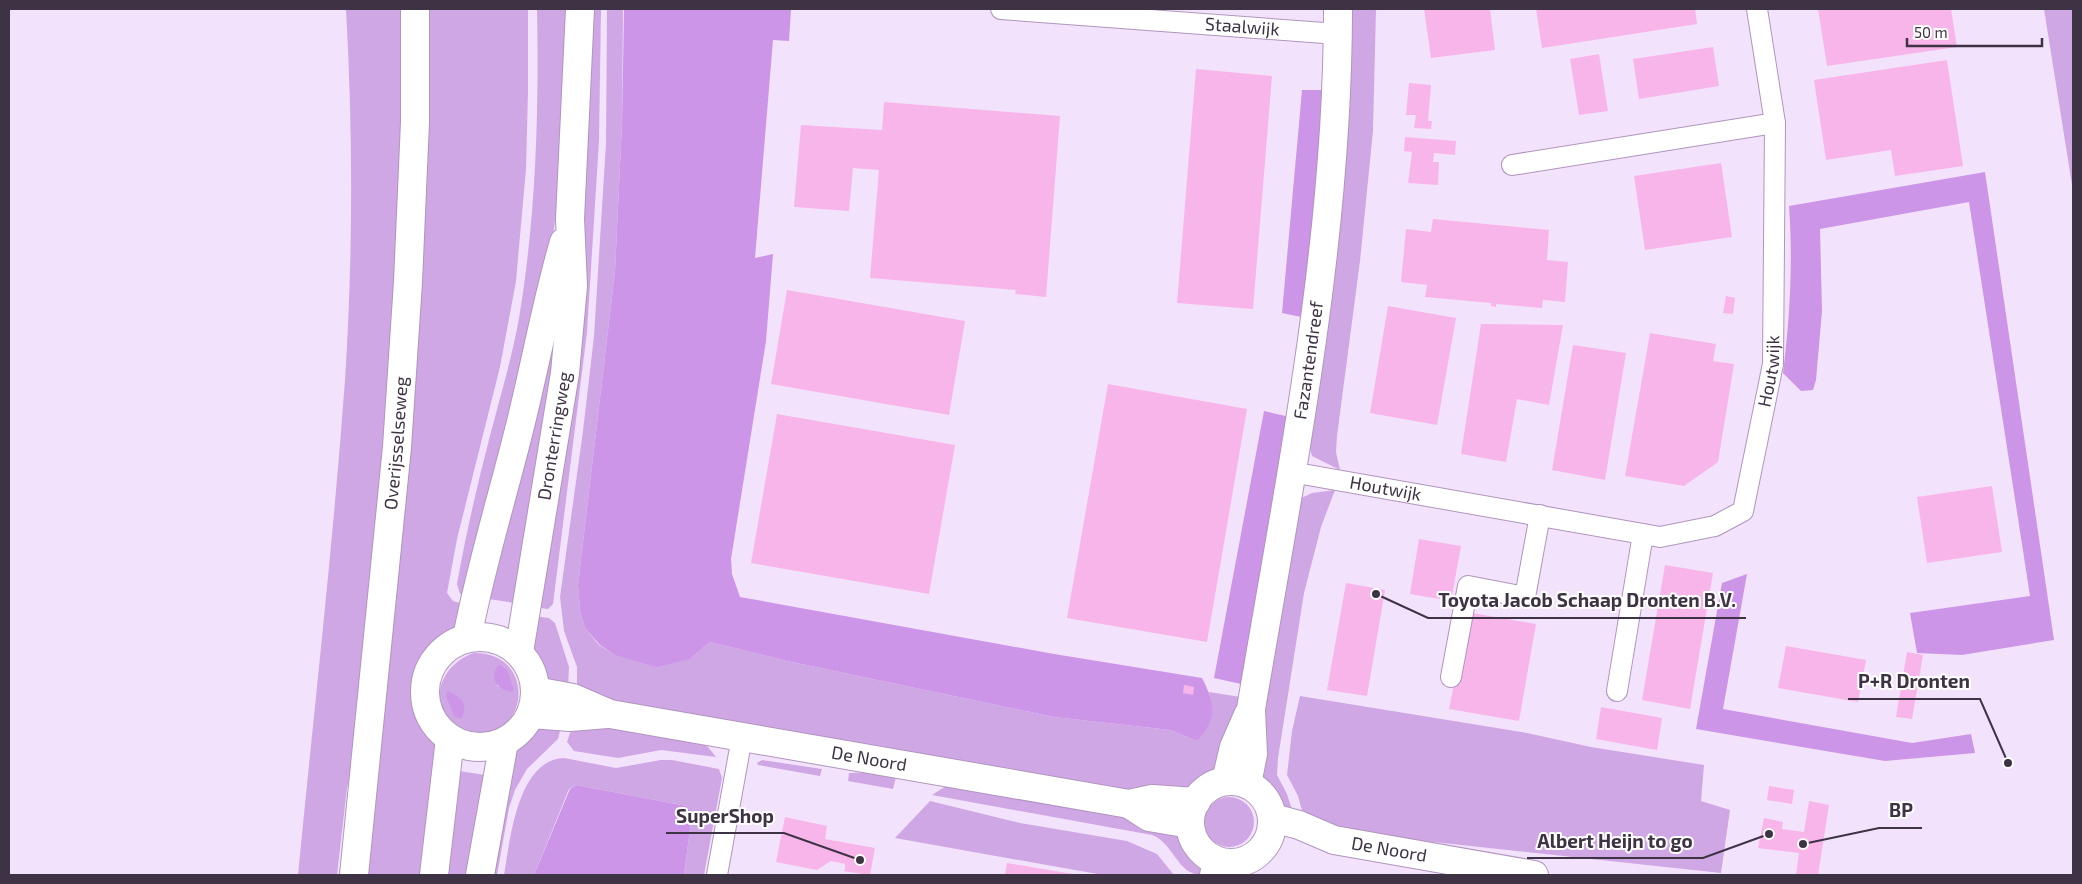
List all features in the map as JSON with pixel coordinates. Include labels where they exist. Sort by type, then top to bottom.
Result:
[{"type":"main road","name":"Overijsselseweg","points":[[354,875],[398,448],[408,282],[414,122],[415,9]]},
{"type":"main road","name":"Dronterringweg","points":[[519,652],[565,373],[573,286],[570,219],[580,9]]},
{"type":"main road","name":"Fazantendreef","points":[[1237,783],[1253,754],[1251,709],[1312,340],[1328,206],[1338,21]]},
{"type":"main road","name":"Dronterringweg","points":[[467,638],[474,600],[517,437],[552,282],[570,219]]},
{"type":"main road","points":[[486,636],[503,642],[519,652],[528,664],[533,677],[533,702],[524,725],[515,735],[491,747],[477,747],[463,745],[450,739],[440,731],[432,721],[427,709],[425,683],[428,670],[439,654],[454,642],[467,638],[486,636]]},
{"type":"main road","name":"De Noord","points":[[533,702],[573,698],[610,714],[1129,804],[1149,817],[1193,813]]},
{"type":"main road","points":[[434,875],[450,739]]},
{"type":"main road","points":[[480,875],[504,742]]},
{"type":"main road","points":[[1237,783],[1262,794],[1267,802],[1271,829],[1259,854],[1223,868],[1197,845],[1193,813],[1212,786],[1237,783]]},
{"type":"main road","name":"De Noord","points":[[1271,829],[1307,843],[1334,840],[1534,875]]},
{"type":"street","name":"Staalwijk","points":[[1001,9],[1338,21]]},
{"type":"street","name":"Houtwijk","points":[[1291,472],[1660,537],[1714,526],[1744,511],[1773,364],[1775,123],[1757,9]]},
{"type":"street","points":[[1512,165],[1775,123]]},
{"type":"street","points":[[1451,677],[1468,586],[1525,597],[1540,515]]},
{"type":"street","points":[[1617,691],[1643,534]]},
{"type":"street","points":[[717,875],[742,737]]},
{"type":"shaded area","points":[[346,9],[404,9],[396,290],[383,466],[357,744],[347,788],[337,875],[298,875],[335,504],[348,334],[351,194]]},
{"type":"shaded area","points":[[428,9],[528,9],[526,169],[516,281],[500,367],[457,539],[447,593],[453,601],[467,605],[456,633],[429,657],[423,666],[418,682],[419,708],[422,718],[437,742],[427,875],[368,875],[401,542]]},
{"type":"shaded area","points":[[537,9],[568,9],[561,175],[551,251],[469,596],[460,594],[457,584],[477,489],[510,361],[525,280],[533,203],[537,125]]},
{"type":"shaded area","points":[[590,9],[601,9],[599,141],[587,332],[553,604],[548,609],[533,607],[584,204],[588,141]]},
{"type":"shaded area","points":[[607,9],[623,9],[622,123],[615,271],[578,585],[580,611],[585,628],[599,645],[615,655],[690,659],[710,642],[787,661],[1054,717],[1170,730],[1197,741],[1212,707],[1209,692],[1241,697],[1215,773],[1180,794],[1091,787],[637,709],[577,692],[577,667],[564,631],[560,597],[594,336],[606,143]]},
{"type":"shaded area","points":[[624,9],[791,9],[789,41],[773,40],[755,258],[773,254],[766,341],[731,559],[732,574],[740,597],[1054,654],[1202,678],[1210,695],[1212,711],[1204,733],[1197,741],[1170,730],[1054,717],[787,661],[710,642],[690,659],[657,667],[615,655],[600,645],[585,628],[580,611],[578,585],[615,271],[622,123]]},
{"type":"shaded area","points":[[1349,9],[1376,9],[1373,131],[1360,261],[1337,436],[1336,452],[1340,470],[1312,456],[1307,439]]},
{"type":"shaded area","points":[[2044,9],[2073,9],[2073,191],[2069,166]]},
{"type":"shaded area","points":[[1302,90],[1323,90],[1306,318],[1282,313]]},
{"type":"shaded area","points":[[1985,172],[2054,640],[1962,655],[1917,653],[1910,613],[2030,596],[1969,202],[1820,229],[1822,311],[1816,380],[1813,390],[1801,391],[1783,373],[1790,289],[1789,206]]},
{"type":"shaded area","points":[[567,281],[521,604],[482,598]]},
{"type":"shaded area","points":[[1264,411],[1290,417],[1270,535],[1241,684],[1214,678]]},
{"type":"shaded area","points":[[1335,490],[1321,527],[1304,593],[1278,758],[1277,775],[1287,794],[1294,816],[1286,815],[1275,801],[1260,773],[1272,640],[1297,500],[1312,493]]},
{"type":"shaded area","points":[[1747,574],[1723,709],[1912,743],[1971,734],[1975,753],[1885,761],[1696,729],[1722,583]]},
{"type":"shaded area","points":[[533,616],[549,618],[555,623],[569,667],[568,689],[549,682],[542,677],[533,661],[531,633]]},
{"type":"shaded area","points":[[474,653],[494,656],[508,666],[516,679],[519,694],[515,709],[507,722],[494,730],[476,732],[467,730],[452,721],[445,712],[440,692],[442,682],[454,664]],"holes":[[[504,667],[514,688],[497,686]]]},
{"type":"shaded area","points":[[498,665],[505,668],[509,674],[514,688],[512,692],[502,689],[496,683],[494,675]]},
{"type":"shaded area","points":[[447,691],[460,698],[464,705],[464,714],[461,719],[454,716],[446,696]]},
{"type":"shaded area","points":[[1300,696],[1527,733],[1591,747],[1704,765],[1701,801],[1730,810],[1721,873],[1350,833],[1304,818],[1298,796],[1287,775],[1292,731]]},
{"type":"shaded area","points":[[562,723],[558,739],[527,769],[515,790],[509,808],[497,875],[486,875],[515,746],[539,725]]},
{"type":"shaded area","points":[[573,724],[636,729],[698,741],[708,747],[716,757],[661,750],[618,758],[574,751],[567,742]]},
{"type":"shaded area","points":[[564,758],[616,768],[661,760],[672,760],[719,769],[722,778],[704,875],[684,875],[692,813],[687,806],[576,785],[569,789],[534,875],[504,875],[513,824],[526,787],[536,772],[548,762]]},
{"type":"shaded area","points":[[762,760],[822,769],[820,776],[758,765],[757,763]]},
{"type":"shaded area","points":[[453,770],[491,776],[474,875],[440,875]]},
{"type":"shaded area","points":[[882,772],[896,777],[893,789],[848,781],[849,773]]},
{"type":"shaded area","points":[[576,785],[687,806],[692,813],[684,875],[534,875],[570,789]]},
{"type":"shaded area","points":[[946,786],[1108,812],[1180,834],[1199,865],[1202,875],[1194,874],[1187,870],[1166,845],[1152,835],[932,795]]},
{"type":"shaded area","points":[[1224,797],[1234,797],[1247,804],[1254,817],[1254,827],[1247,840],[1234,847],[1224,847],[1215,843],[1208,836],[1204,827],[1204,817],[1208,808],[1215,801]]},
{"type":"shaded area","points":[[930,801],[1020,823],[1127,841],[1157,854],[1174,875],[1103,875],[895,838]]},
{"type":"building","points":[[1424,9],[1490,9],[1495,50],[1431,58]]},
{"type":"building","points":[[1536,9],[1695,9],[1697,24],[1542,48]]},
{"type":"building","points":[[1818,9],[1951,9],[1957,47],[1827,66]]},
{"type":"building","points":[[1713,47],[1719,86],[1639,99],[1633,59]]},
{"type":"building","points":[[1599,54],[1608,111],[1579,115],[1570,59]]},
{"type":"building","points":[[1947,60],[1963,166],[1895,176],[1891,150],[1826,160],[1814,80]]},
{"type":"building","points":[[1196,69],[1272,76],[1253,309],[1177,303]]},
{"type":"building","points":[[1409,83],[1431,85],[1428,121],[1432,121],[1431,129],[1414,128],[1416,115],[1406,115]]},
{"type":"building","points":[[884,102],[1060,116],[1046,297],[1015,294],[1016,290],[870,278],[879,170],[853,168],[849,211],[794,207],[801,125],[882,130]]},
{"type":"building","points":[[1405,137],[1456,141],[1455,155],[1434,153],[1433,162],[1439,162],[1438,185],[1408,183],[1412,152],[1404,151]]},
{"type":"building","points":[[1721,163],[1732,237],[1645,250],[1634,176]]},
{"type":"building","points":[[1433,219],[1549,230],[1547,260],[1568,262],[1565,302],[1543,300],[1542,308],[1496,304],[1496,307],[1491,306],[1491,303],[1425,297],[1427,285],[1401,282],[1406,229],[1431,232]]},
{"type":"building","points":[[787,290],[965,321],[949,415],[771,384]]},
{"type":"building","points":[[1726,296],[1735,298],[1733,314],[1723,313]]},
{"type":"building","points":[[1388,306],[1456,318],[1437,425],[1370,413]]},
{"type":"building","points":[[1481,324],[1563,325],[1549,405],[1517,399],[1506,462],[1461,454]]},
{"type":"building","points":[[1650,333],[1716,344],[1713,361],[1734,364],[1718,462],[1684,486],[1625,476]]},
{"type":"building","points":[[1573,345],[1626,353],[1605,480],[1552,470]]},
{"type":"building","points":[[1108,384],[1247,409],[1207,642],[1067,618]]},
{"type":"building","points":[[777,414],[955,445],[929,594],[751,563]]},
{"type":"building","points":[[1992,486],[2002,552],[1927,563],[1917,497]]},
{"type":"building","points":[[1419,539],[1461,546],[1451,601],[1410,594]]},
{"type":"building","points":[[1665,565],[1713,573],[1690,709],[1642,700]]},
{"type":"building","points":[[1346,583],[1385,590],[1367,696],[1327,690]]},
{"type":"building","points":[[1472,613],[1536,624],[1519,721],[1449,709],[1454,684],[1460,685]]},
{"type":"building","points":[[1786,646],[1866,660],[1858,702],[1778,688]]},
{"type":"building","points":[[1907,652],[1923,655],[1912,719],[1896,717]]},
{"type":"building","points":[[1184,685],[1194,687],[1193,695],[1183,693]]},
{"type":"building","points":[[1601,707],[1662,718],[1657,750],[1596,739]]},
{"type":"building","points":[[1769,786],[1794,790],[1792,804],[1767,800]]},
{"type":"building","points":[[1809,801],[1829,805],[1818,875],[1796,875],[1799,853],[1758,848],[1764,818],[1783,822],[1782,829],[1804,832]]},
{"type":"building","points":[[785,817],[827,826],[825,839],[875,848],[870,875],[843,871],[845,870],[845,864],[831,861],[817,870],[776,862]]},
{"type":"building","points":[[1007,863],[1073,874],[1073,875],[1005,875]]},
{"type":"place","name":"Toyota Jacob Schaap Dronten B.V.","points":[[1376,594]]},
{"type":"place","name":"P+R Dronten","points":[[2008,763]]},
{"type":"place","name":"Albert Heijn to go","points":[[1769,834]]},
{"type":"place","name":"BP","points":[[1803,844]]},
{"type":"place","name":"SuperShop","points":[[860,860]]}]
